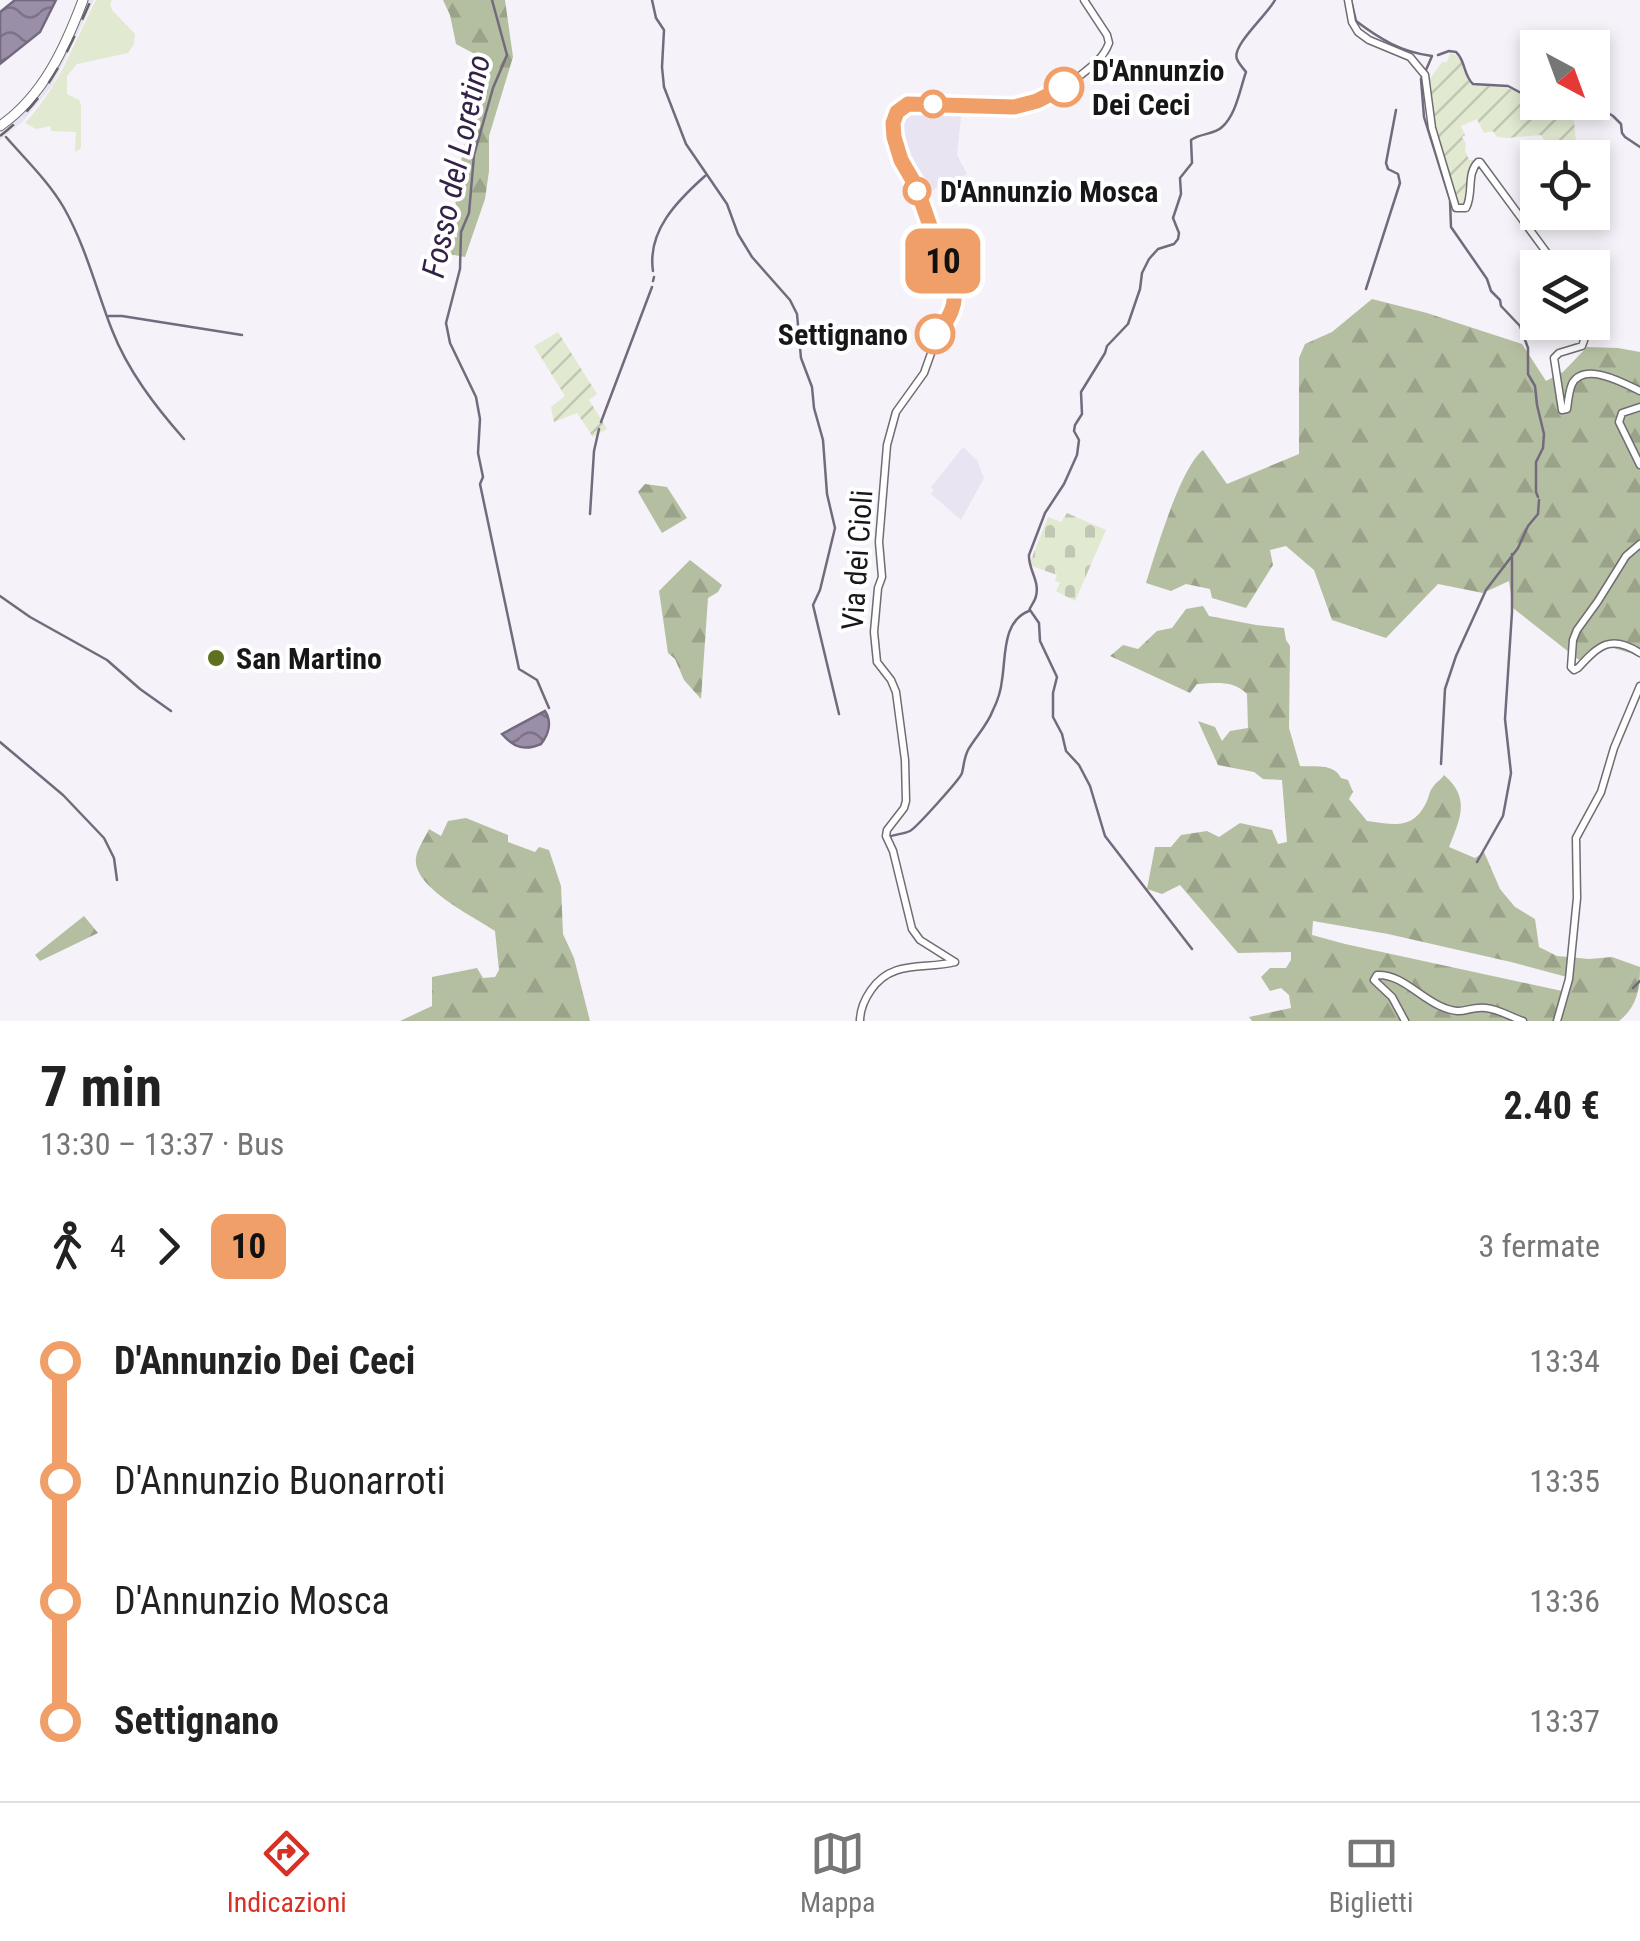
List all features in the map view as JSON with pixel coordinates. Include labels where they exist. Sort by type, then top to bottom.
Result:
[{"type":"main road","points":[[0,126],[42,85],[66,43],[83,0]]},
{"type":"street","name":"Via dei Cioli","points":[[860,1021],[862,1006],[884,975],[899,968],[955,962],[920,940],[912,929],[894,851],[886,836],[904,808],[907,781],[894,684],[881,669],[874,651],[882,576],[878,542],[887,445],[896,412],[924,373],[955,303],[916,186],[898,154],[893,123],[897,112],[908,104],[1024,106],[1064,87],[1097,62],[1109,43],[1084,0]]},
{"type":"street","points":[[1348,0],[1358,32],[1410,57],[1425,75],[1432,128],[1456,208],[1466,208],[1470,201],[1472,168],[1480,162],[1545,250]]},
{"type":"street","points":[[1584,340],[1582,346],[1554,358],[1562,410],[1567,409],[1571,385],[1586,374],[1604,376],[1640,391]]},
{"type":"street","points":[[1640,407],[1619,419],[1640,465]]},
{"type":"street","points":[[1640,544],[1626,556],[1576,630],[1571,667],[1578,668],[1601,646],[1614,642],[1640,653]]},
{"type":"street","points":[[1557,1021],[1569,979],[1577,898],[1576,838],[1601,792],[1640,686]]},
{"type":"street","points":[[1404,1021],[1392,997],[1374,980],[1377,976],[1398,978],[1439,1006],[1460,1013],[1488,1008],[1523,1021]]},
{"type":"shaded area","points":[[87,0],[94,0],[52,86],[23,121],[0,140],[0,130],[18,117],[42,89]]},
{"type":"shaded area","points":[[908,107],[962,108],[957,155],[967,174],[956,180],[951,177],[922,198],[901,155],[896,135],[897,115]]},
{"type":"shaded area","points":[[963,447],[977,460],[984,478],[961,520],[931,494],[931,487]]},
{"type":"green space","points":[[96,0],[112,0],[112,10],[135,34],[134,44],[128,53],[77,64],[67,76],[67,94],[81,105],[81,148],[75,152],[76,132],[51,131],[51,126],[36,129],[25,123],[57,80]]},
{"type":"green space","points":[[443,0],[505,0],[513,57],[489,136],[485,199],[465,257],[443,253],[443,241],[457,237],[455,187],[488,61],[456,44]]},
{"type":"green space","points":[[1450,53],[1459,58],[1472,84],[1500,85],[1520,93],[1520,120],[1574,120],[1576,140],[1544,140],[1541,135],[1497,137],[1493,131],[1484,133],[1477,119],[1461,126],[1465,150],[1469,160],[1473,160],[1467,202],[1459,208],[1433,126],[1427,83],[1442,62],[1447,62]]},
{"type":"green space","points":[[1372,299],[1522,344],[1546,381],[1563,372],[1587,347],[1640,352],[1640,658],[1610,647],[1579,660],[1513,608],[1509,581],[1483,593],[1438,584],[1386,638],[1332,620],[1314,570],[1286,546],[1270,550],[1273,565],[1246,608],[1212,598],[1210,589],[1186,584],[1171,591],[1146,583],[1177,492],[1203,450],[1227,484],[1299,454],[1299,358],[1305,344],[1332,332]]},
{"type":"green space","points":[[558,332],[597,394],[589,400],[607,429],[593,437],[577,413],[554,422],[551,407],[565,396],[534,346]]},
{"type":"green space","points":[[645,484],[667,487],[687,518],[662,533],[638,492]]},
{"type":"green space","points":[[1067,513],[1106,530],[1075,601],[1056,591],[1060,583],[1055,581],[1057,575],[1029,565],[1048,517],[1061,522]]},
{"type":"green space","points":[[690,560],[722,585],[708,598],[701,699],[668,653],[659,591]]},
{"type":"green space","points":[[1203,606],[1209,616],[1284,628],[1290,646],[1289,728],[1300,766],[1329,768],[1348,780],[1353,792],[1349,799],[1367,821],[1401,824],[1415,818],[1444,775],[1458,792],[1461,809],[1449,847],[1475,858],[1484,852],[1500,889],[1515,907],[1535,919],[1539,947],[1557,956],[1612,957],[1640,967],[1636,997],[1625,1016],[1619,1021],[1252,1021],[1249,1017],[1291,1008],[1289,995],[1281,988],[1270,991],[1261,977],[1270,968],[1286,968],[1291,952],[1238,953],[1180,885],[1162,894],[1147,889],[1155,847],[1171,847],[1181,835],[1207,831],[1219,837],[1240,823],[1272,830],[1278,844],[1287,842],[1282,780],[1263,779],[1254,772],[1218,765],[1198,721],[1215,727],[1222,741],[1230,731],[1248,728],[1247,694],[1236,686],[1217,683],[1197,684],[1190,693],[1110,656],[1123,645],[1138,649],[1157,631],[1172,628],[1186,609]],"holes":[[[1313,921],[1511,962],[1567,977],[1562,991],[1345,944],[1312,935]]]},
{"type":"green space","points":[[466,818],[508,835],[508,842],[535,852],[539,847],[549,850],[561,886],[563,934],[574,958],[590,1021],[400,1021],[432,1006],[432,977],[477,968],[483,978],[495,977],[499,970],[495,931],[433,890],[417,869],[416,858],[429,829],[441,836],[448,821]]},
{"type":"green space","points":[[84,916],[98,933],[40,961],[35,955]]},
{"type":"water","points":[[15,0],[56,0],[40,32],[0,64],[0,12]]},
{"type":"water","points":[[545,711],[549,728],[541,744],[520,747],[502,734]]},
{"type":"waterway","name":"Fosso del Loretino","points":[[492,0],[507,55],[474,155],[469,213],[461,232],[460,269],[446,323],[450,343],[476,397],[483,477],[480,484],[519,669],[537,680],[549,708]]},
{"type":"waterway","points":[[652,0],[664,30],[664,87],[686,144],[727,204],[752,257],[790,300],[797,314],[801,358],[812,387],[823,440],[827,494],[835,528],[813,605],[839,714]]},
{"type":"waterway","points":[[888,837],[910,831],[947,793],[962,773],[968,750],[991,716],[1001,688],[1010,631],[1020,616],[1029,611],[1036,596],[1029,555],[1045,513],[1077,455],[1079,440],[1074,431],[1082,414],[1081,392],[1107,346],[1128,324],[1149,259],[1158,249],[1178,239],[1173,218],[1181,194],[1180,178],[1192,163],[1191,140],[1219,130],[1231,116],[1246,72],[1238,61],[1239,46],[1275,0]]},
{"type":"waterway","points":[[1351,0],[1356,21],[1365,28],[1401,48],[1432,56],[1426,70]]},
{"type":"waterway","points":[[1438,55],[1456,52],[1473,84],[1508,86],[1520,92]]},
{"type":"waterway","points":[[1423,75],[1424,117],[1450,200],[1451,227],[1501,306],[1520,326],[1528,348],[1528,374],[1535,386],[1544,434],[1536,462],[1538,497]]},
{"type":"waterway","points":[[1366,289],[1400,183],[1398,174],[1388,169],[1386,163],[1396,110]]},
{"type":"waterway","points":[[1610,114],[1621,124],[1625,137],[1640,147]]},
{"type":"waterway","points":[[6,137],[64,208],[126,360],[184,439]]},
{"type":"waterway","points":[[653,271],[652,256],[659,230],[675,206],[705,176]]},
{"type":"waterway","points":[[653,281],[654,277]]},
{"type":"waterway","points":[[601,422],[652,287]]},
{"type":"waterway","points":[[109,316],[242,335]]},
{"type":"waterway","points":[[590,514],[599,429]]},
{"type":"waterway","points":[[1441,764],[1445,689],[1456,656],[1486,590],[1538,514],[1539,500]]},
{"type":"waterway","points":[[1477,862],[1503,816],[1511,773],[1505,719],[1512,554]]},
{"type":"waterway","points":[[0,596],[107,660],[171,711]]},
{"type":"waterway","points":[[1030,610],[1039,623],[1040,641],[1057,677],[1053,717],[1066,751],[1090,786],[1105,836],[1192,949]]},
{"type":"waterway","points":[[0,742],[63,795],[104,838],[114,858],[117,880]]},
{"type":"waterway","points":[[1633,988],[1640,981]]},
{"type":"railway","points":[[0,136],[43,91],[91,0]]},
{"type":"bus line","name":"10","points":[[935,334],[938,335],[955,303],[954,294],[913,180],[898,154],[893,123],[897,112],[908,104],[1024,106],[1064,87]]},
{"type":"place","name":"D'Annunzio Dei Ceci","points":[[1064,87]]},
{"type":"place","name":"D'Annunzio Mosca","points":[[917,191]]},
{"type":"place","name":"Settignano","points":[[935,334]]},
{"type":"place","name":"San Martino","points":[[216,658]]}]
